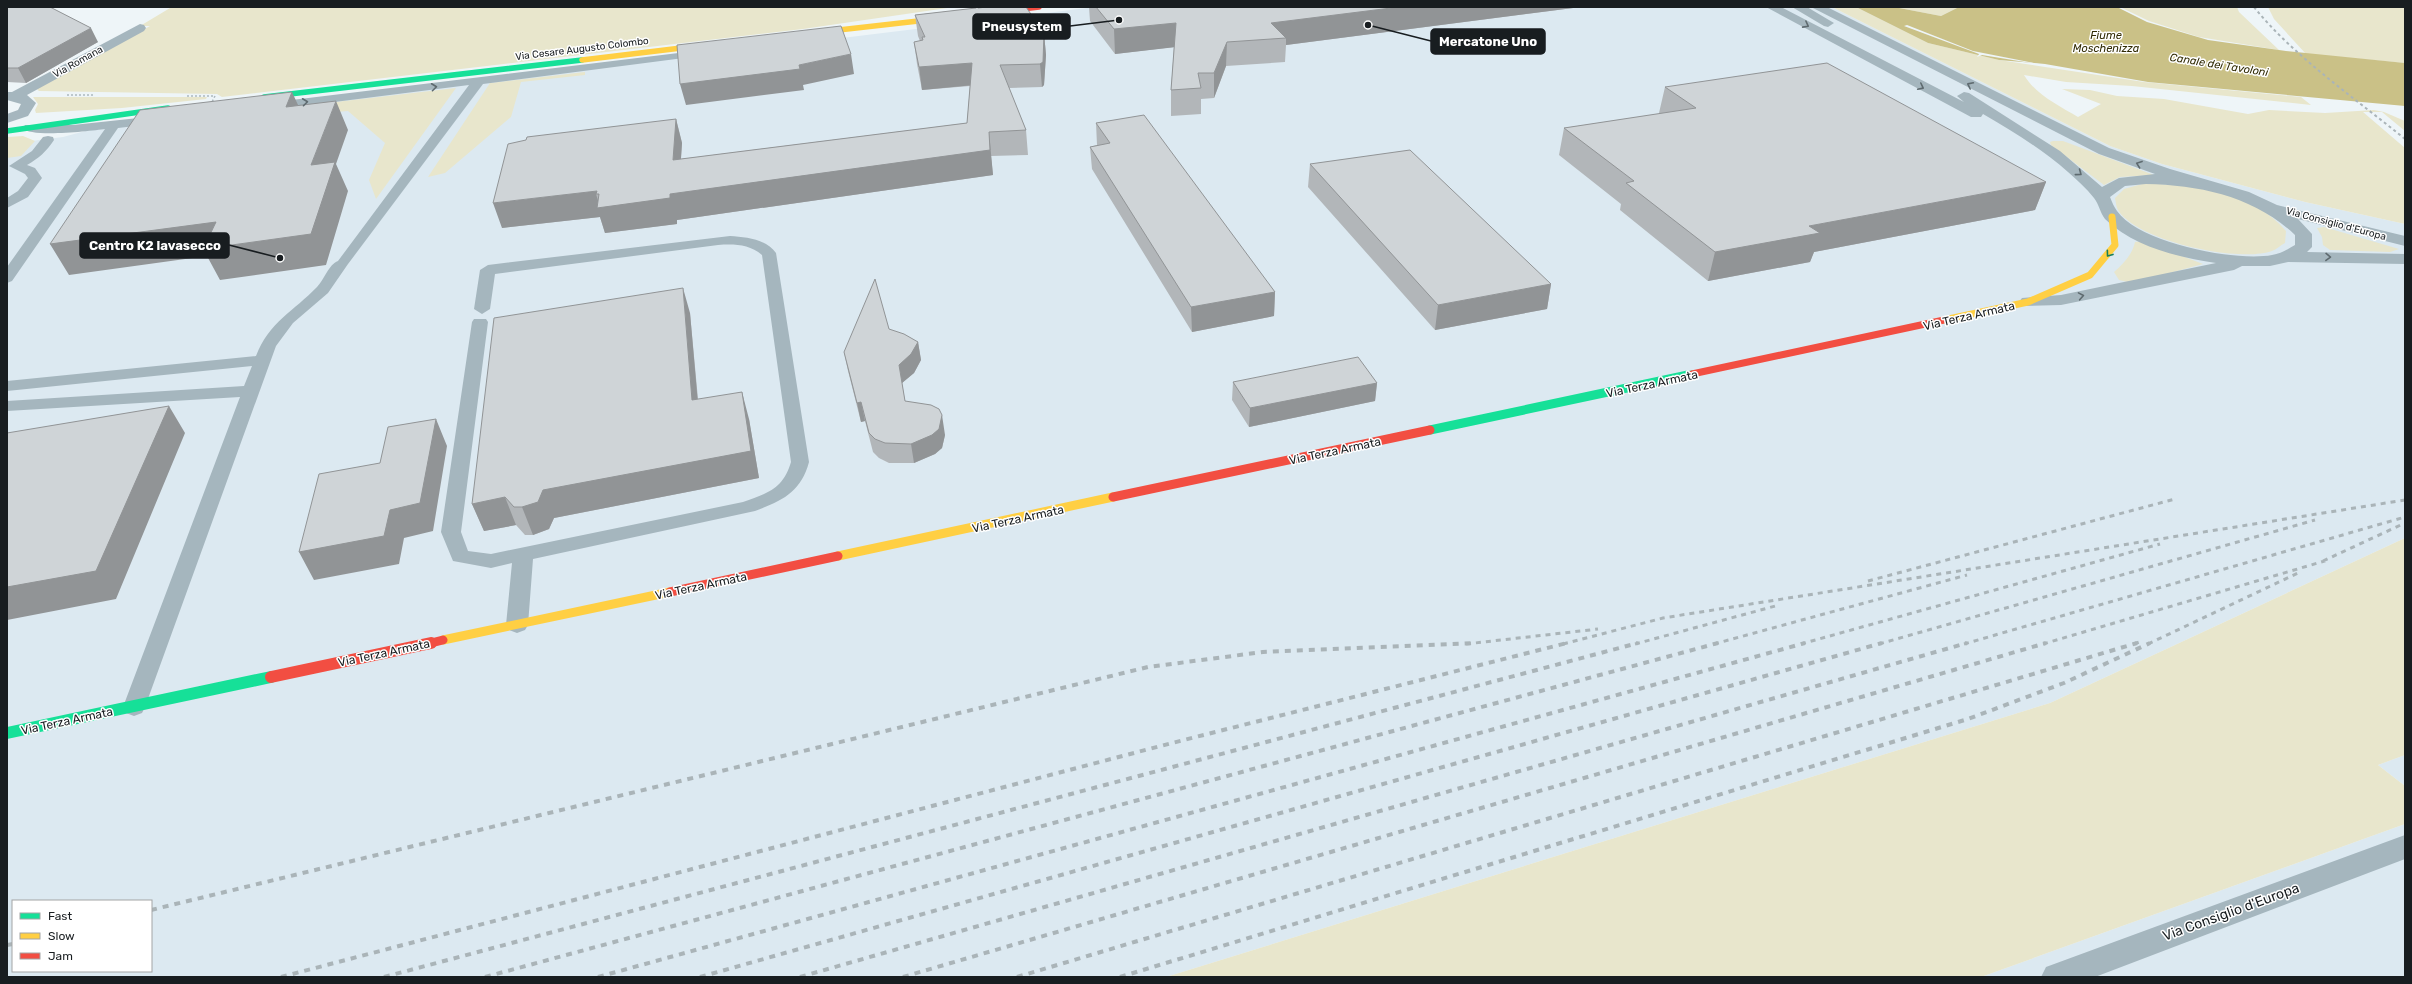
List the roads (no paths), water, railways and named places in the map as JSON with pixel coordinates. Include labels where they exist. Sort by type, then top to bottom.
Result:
[{"type":"street","points":[[1001,7],[988,11],[1040,7]]},
{"type":"street","name":"Via Terza Armata","points":[[1772,7],[2062,160]]},
{"type":"street","name":"Via Terza Armata","points":[[1798,7],[1954,90],[2024,133],[2086,178],[2102,197],[2104,207],[2112,217],[2129,230],[2182,251],[2244,262],[2270,261],[2289,257],[2303,247],[2304,234],[2290,219],[2266,205],[2216,187],[2148,167],[2104,151],[1954,90]]},
{"type":"street","name":"Via Terza Armata","points":[[1817,7],[2104,151]]},
{"type":"street","points":[[800,35],[954,16]]},
{"type":"street","name":"Via Romana","points":[[11,96],[140,28]]},
{"type":"street","name":"Via Cesare Augusto Colombo","points":[[251,98],[718,47]]},
{"type":"street","name":"Via Romana","points":[[7,120],[23,113],[28,108],[27,101],[11,96]]},
{"type":"street","points":[[7,120],[127,113],[178,112]]},
{"type":"street","points":[[7,131],[127,113]]},
{"type":"street","name":"Via Terza Armata","points":[[2102,197],[2110,187],[2130,181],[2156,179],[2189,182],[2216,187]]},
{"type":"street","name":"Via Consiglio d'Europa","points":[[2266,205],[2335,225],[2405,241]]},
{"type":"street","name":"Via Terza Armata","points":[[2028,302],[2090,275],[2115,245],[2112,217]]},
{"type":"street","name":"Via Consiglio d'Europa","points":[[2289,257],[2405,259]]},
{"type":"street","name":"Via Terza Armata","points":[[7,733],[2028,302],[2061,300],[2134,287],[2227,268],[2244,262]]},
{"type":"street","name":"Via Consiglio d'Europa","points":[[2057,977],[2405,847]]},
{"type":"lane","points":[[261,107],[478,82],[718,47]]},
{"type":"lane","points":[[134,707],[268,346],[287,320],[323,290],[478,82]]},
{"type":"lane","points":[[30,128],[56,130],[114,125],[178,112]]},
{"type":"lane","points":[[7,278],[114,125]]},
{"type":"lane","points":[[7,204],[23,194],[35,178],[30,171],[16,166],[37,154],[48,140]]},
{"type":"lane","points":[[718,241],[745,241],[761,245],[769,253],[800,462],[796,478],[777,496],[748,507],[524,555],[491,561],[460,556],[451,532],[488,270],[718,241]]},
{"type":"lane","points":[[7,386],[263,360]]},
{"type":"lane","points":[[7,406],[251,391]]},
{"type":"lane","points":[[517,625],[524,555]]},
{"type":"water","name":"Fiume Moschenizza","points":[[1856,7],[1894,7],[1941,16],[1959,7],[2117,7],[2147,22],[2208,40],[2286,51],[2405,63],[2405,106],[2148,82],[2045,64],[1999,60],[1928,43]]},
{"type":"railway","points":[[2254,7],[2287,43],[2306,60],[2405,139]]},
{"type":"railway","points":[[1868,581],[2175,499]]},
{"type":"railway","points":[[1563,644],[1663,618],[2405,500]]},
{"type":"railway","points":[[1964,644],[2405,517]]},
{"type":"railway","points":[[1879,644],[2315,520]]},
{"type":"railway","points":[[2323,561],[2405,523]]},
{"type":"railway","points":[[1801,644],[2160,544]]},
{"type":"railway","points":[[2043,644],[2328,560]]},
{"type":"railway","points":[[2148,644],[2298,573]]},
{"type":"railway","points":[[1714,644],[1967,575]]},
{"type":"railway","points":[[1635,644],[1779,605]]},
{"type":"railway","points":[[1475,643],[1598,629]]},
{"type":"railway","points":[[2135,643],[2142,641]]},
{"type":"railway","points":[[152,910],[1148,667],[1263,652],[1475,643]]},
{"type":"railway","points":[[1466,644],[1475,643]]},
{"type":"railway","points":[[281,977],[1172,743],[1567,643]]},
{"type":"railway","points":[[384,977],[1638,643]]},
{"type":"railway","points":[[485,977],[1718,643]]},
{"type":"railway","points":[[598,977],[1805,643]]},
{"type":"railway","points":[[700,977],[1882,643]]},
{"type":"railway","points":[[800,977],[1967,643]]},
{"type":"railway","points":[[903,977],[2046,643]]},
{"type":"railway","points":[[1017,977],[2135,643]]},
{"type":"railway","points":[[1120,977],[1968,719],[2064,683],[2150,643]]},
{"type":"railway","points":[[7,945],[12,944]]},
{"type":"place","name":"Pneusystem","points":[[1119,20]]},
{"type":"place","name":"Mercatone Uno","points":[[1368,25]]},
{"type":"place","name":"Centro K2 lavasecco","points":[[280,258]]},
{"type":"water label","name":"Canale dei Tavoloni","points":[[2219,65]]}]
